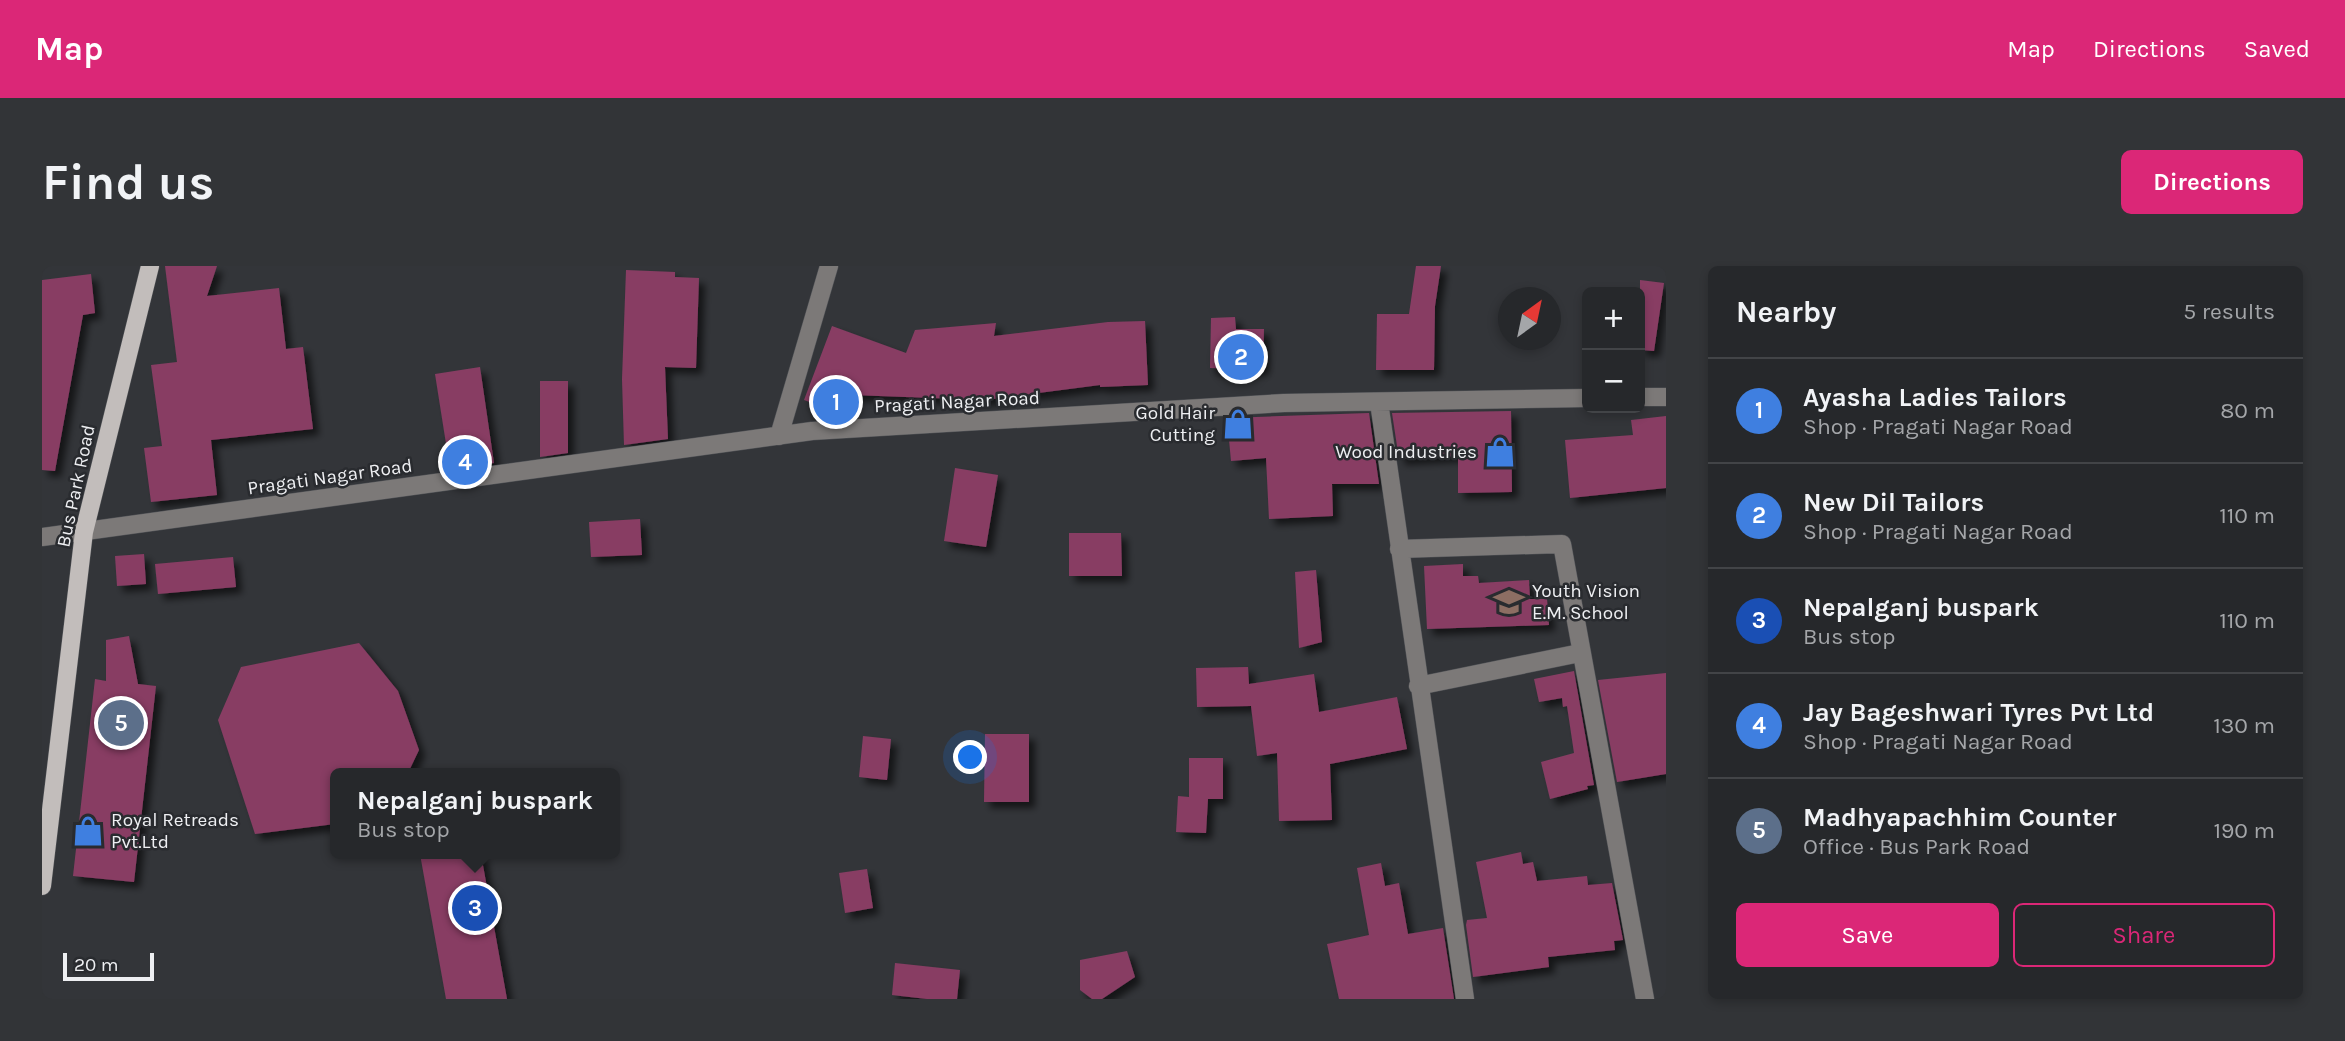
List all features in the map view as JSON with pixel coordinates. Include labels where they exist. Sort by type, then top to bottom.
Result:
[{"type":"main road","name":"Bus Park Road","points":[[42,886],[84,532],[150,266]]},
{"type":"street","points":[[779,436],[829,266]]},
{"type":"street","points":[[1645,397],[1666,397]]},
{"type":"street","name":"Pragati Nagar Road","points":[[42,537],[812,431],[1284,403],[1582,398]]},
{"type":"street","points":[[1379,402],[1465,999]]},
{"type":"street","points":[[1399,549],[1562,544],[1645,999]]},
{"type":"street","points":[[1419,686],[1580,653]]},
{"type":"building","points":[[165,266],[217,266],[207,296],[279,288],[286,349],[303,347],[313,429],[211,440],[217,495],[151,502],[144,448],[162,446],[151,365],[177,362]]},
{"type":"building","points":[[1416,266],[1441,266],[1435,306],[1434,370],[1376,370],[1377,314],[1409,314]]},
{"type":"building","points":[[626,270],[675,272],[675,277],[699,278],[696,368],[665,367],[668,439],[624,445],[622,379]]},
{"type":"building","points":[[91,274],[95,313],[83,315],[55,471],[42,470],[42,280]]},
{"type":"building","points":[[1640,280],[1664,283],[1654,351],[1645,350],[1645,287],[1640,287]]},
{"type":"building","points":[[1235,317],[1236,329],[1264,329],[1263,369],[1210,368],[1211,318]]},
{"type":"building","points":[[1145,321],[1148,385],[1100,385],[985,400],[852,395],[848,407],[836,402],[832,410],[804,400],[832,326],[906,353],[915,330],[996,323],[994,336],[1108,322]]},
{"type":"building","points":[[480,367],[494,463],[450,469],[435,374]]},
{"type":"building","points":[[540,381],[568,381],[568,453],[540,457]]},
{"type":"building","points":[[1511,411],[1512,492],[1458,493],[1458,456],[1399,459],[1392,413]]},
{"type":"building","points":[[1369,413],[1379,484],[1332,484],[1333,516],[1269,519],[1266,458],[1231,461],[1227,418]]},
{"type":"building","points":[[1666,416],[1666,488],[1570,498],[1565,440],[1633,435],[1631,420]]},
{"type":"building","points":[[955,468],[998,475],[986,547],[944,541]]},
{"type":"building","points":[[640,519],[642,555],[591,557],[589,522]]},
{"type":"building","points":[[1069,533],[1121,533],[1122,576],[1069,576]]},
{"type":"building","points":[[144,554],[146,584],[117,586],[115,556]]},
{"type":"building","points":[[233,557],[236,587],[158,594],[155,564]]},
{"type":"building","points":[[1463,564],[1463,576],[1478,576],[1479,583],[1529,580],[1530,599],[1547,599],[1549,625],[1427,629],[1424,566]]},
{"type":"building","points":[[1316,570],[1322,642],[1299,648],[1295,572]]},
{"type":"building","points":[[129,636],[138,684],[156,686],[134,882],[73,876],[95,679],[106,681],[106,640]]},
{"type":"building","points":[[359,643],[398,691],[419,750],[410,768],[330,768],[330,825],[255,834],[218,720],[241,667]]},
{"type":"building","points":[[1248,667],[1249,684],[1314,674],[1319,712],[1397,697],[1407,749],[1330,764],[1332,820],[1279,821],[1277,753],[1257,756],[1251,706],[1197,707],[1196,668]]},
{"type":"building","points":[[1574,671],[1594,785],[1550,799],[1541,762],[1574,753],[1567,706],[1563,707],[1562,698],[1539,702],[1534,679]]},
{"type":"building","points":[[1666,673],[1666,774],[1617,782],[1598,680]]},
{"type":"building","points":[[985,734],[1029,734],[1029,802],[984,802]]},
{"type":"building","points":[[863,736],[891,739],[887,780],[859,777]]},
{"type":"building","points":[[1189,758],[1223,758],[1223,799],[1208,799],[1206,833],[1176,832],[1178,796],[1189,797]]},
{"type":"building","points":[[1521,852],[1523,864],[1533,862],[1537,881],[1587,876],[1588,885],[1612,883],[1623,940],[1614,941],[1615,950],[1548,957],[1549,967],[1473,977],[1467,920],[1487,918],[1476,862]]},
{"type":"building","points":[[421,859],[482,859],[507,999],[446,999]]},
{"type":"building","points":[[1381,863],[1385,886],[1399,883],[1408,934],[1443,928],[1454,999],[1339,999],[1327,944],[1369,935],[1357,868]]},
{"type":"building","points":[[867,869],[873,908],[845,913],[839,873]]},
{"type":"building","points":[[1127,951],[1135,977],[1102,999],[1092,999],[1080,990],[1080,960]]},
{"type":"building","points":[[895,963],[960,970],[957,999],[892,995]]},
{"type":"place","name":"New Dil Tailors","points":[[1241,357]]},
{"type":"place","name":"Ayasha Ladies Tailors","points":[[836,402]]},
{"type":"place","name":"Gold Hair Cutting","points":[[1238,424]]},
{"type":"place","name":"Wood Industries","points":[[1500,452]]},
{"type":"place","name":"Jay Bageshwari Tyres Pvt Ltd","points":[[465,462]]},
{"type":"place","name":"Youth Vision E.M. School","points":[[1509,602]]},
{"type":"place","name":"Madhyapachhim Counter","points":[[121,723]]},
{"type":"place","name":"Royal Retreads Pvt.Ltd","points":[[88,831]]},
{"type":"place","name":"Nepalganj buspark","points":[[475,908]]}]
